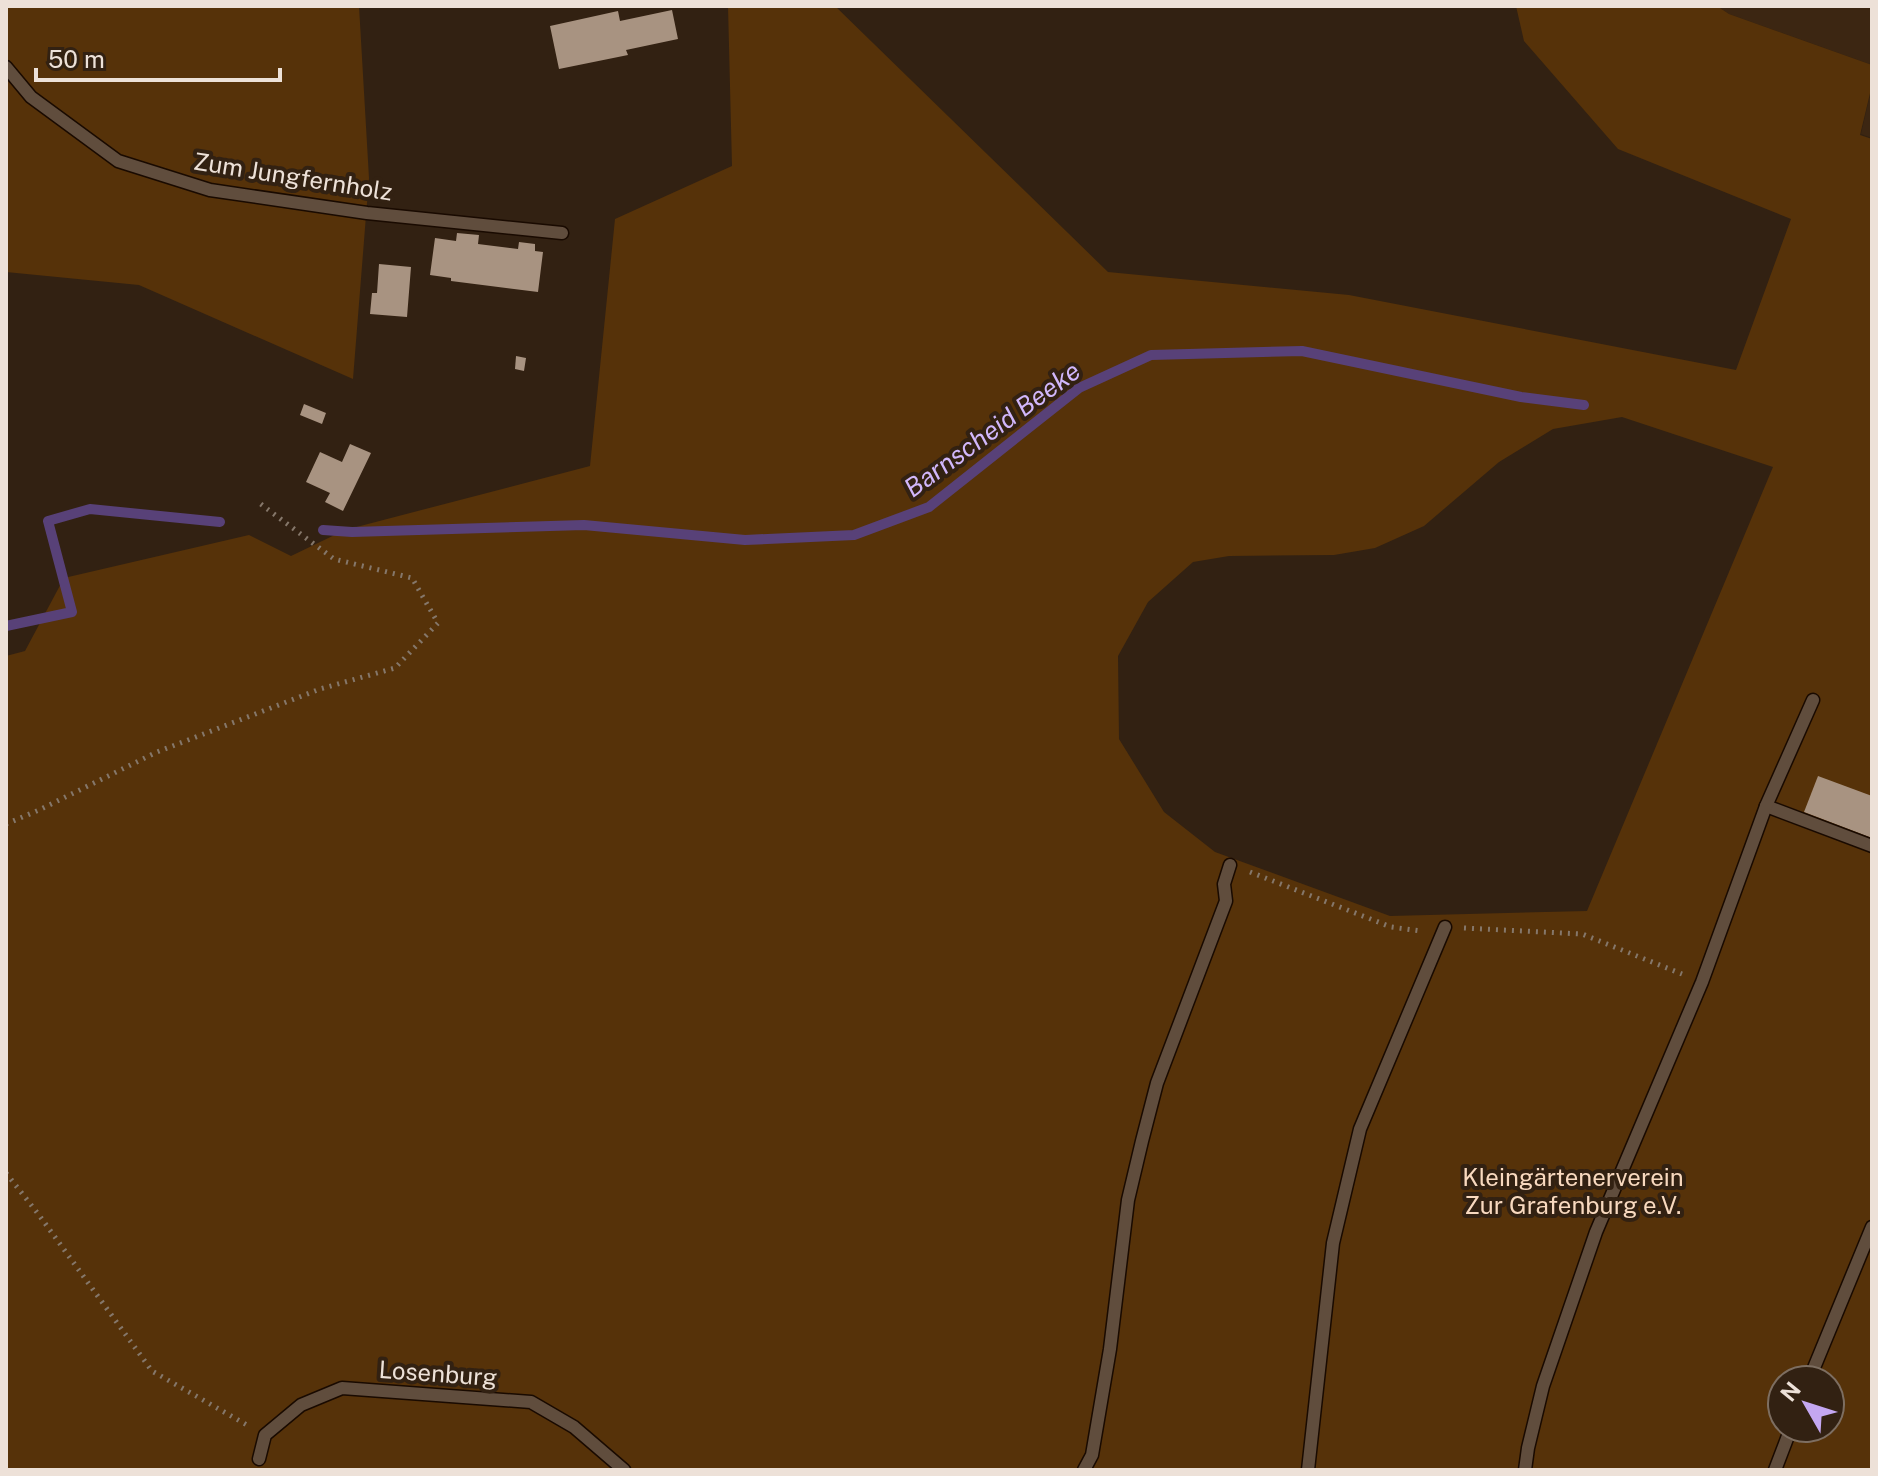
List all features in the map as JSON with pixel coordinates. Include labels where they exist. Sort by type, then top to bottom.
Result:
[{"type":"lane","name":"Zum Jungfernholz","points":[[6,67],[31,97],[118,161],[210,190],[367,213],[562,233]]},
{"type":"lane","points":[[1525,1470],[1543,1386],[1596,1232],[1702,982],[1766,806],[1813,700]]},
{"type":"lane","points":[[1766,806],[1872,846]]},
{"type":"lane","points":[[1084,1470],[1092,1455],[1110,1349],[1128,1200],[1142,1141],[1157,1083],[1226,901],[1224,884],[1230,865]]},
{"type":"lane","points":[[1308,1470],[1333,1243],[1360,1129],[1444,930]]},
{"type":"lane","points":[[1816,1364],[1872,1227]]},
{"type":"lane","name":"Losenburg","points":[[265,1435],[301,1405],[342,1388],[531,1402],[574,1427],[624,1470]]},
{"type":"lane","points":[[259,1459],[265,1435]]},
{"type":"lane","points":[[1775,1470],[1785,1444]]},
{"type":"path","points":[[6,824],[157,752],[320,689],[395,668],[438,623],[412,578],[334,559],[258,502]]},
{"type":"path","points":[[1230,865],[1391,927],[1582,934],[1702,982]]},
{"type":"path","points":[[6,1173],[152,1371],[265,1435]]},
{"type":"shaded area","points":[[1717,6],[1872,6],[1872,65],[1729,14]]},
{"type":"shaded area","points":[[1872,86],[1872,138],[1861,134]]},
{"type":"green space","points":[[6,6],[359,6],[369,178],[353,379],[139,285],[6,272]]},
{"type":"green space","name":"Kleingärtenerverein Zur Grafenburg e.V.","points":[[728,6],[835,6],[1108,272],[1349,295],[1736,370],[1791,219],[1618,149],[1524,41],[1516,6],[1717,6],[1729,14],[1872,65],[1872,85],[1860,135],[1872,139],[1872,1470],[6,1470],[6,656],[25,651],[64,578],[249,535],[291,556],[345,530],[590,466],[615,219],[732,166]],"holes":[[[1622,417],[1773,467],[1587,911],[1390,916],[1215,852],[1164,812],[1119,739],[1118,656],[1148,602],[1193,562],[1229,556],[1334,555],[1375,548],[1424,526],[1499,462],[1553,429]]]},
{"type":"building","points":[[672,10],[678,39],[626,50],[628,55],[559,69],[550,26],[618,11],[620,21]]},
{"type":"building","points":[[457,233],[479,235],[478,244],[518,249],[519,242],[535,244],[535,251],[543,252],[538,292],[451,281],[451,278],[430,275],[435,238],[456,241]]},
{"type":"building","points":[[379,264],[411,267],[407,317],[370,314],[372,293],[377,293]]},
{"type":"building","points":[[516,356],[526,358],[524,371],[515,369]]},
{"type":"building","points":[[304,404],[326,413],[322,424],[300,415]]},
{"type":"building","points":[[350,444],[371,453],[343,511],[325,502],[330,493],[306,482],[320,452],[342,462]]},
{"type":"building","points":[[1818,776],[1872,796],[1872,838],[1804,812]]},
{"type":"waterway","name":"Barnscheid Beeke","points":[[323,530],[352,532],[584,525],[745,540],[854,535],[929,507],[1079,388],[1151,355],[1302,351],[1521,397],[1584,405]]},
{"type":"waterway","name":"Barnscheid Beeke","points":[[6,626],[72,612],[48,521],[90,509],[220,522]]}]
